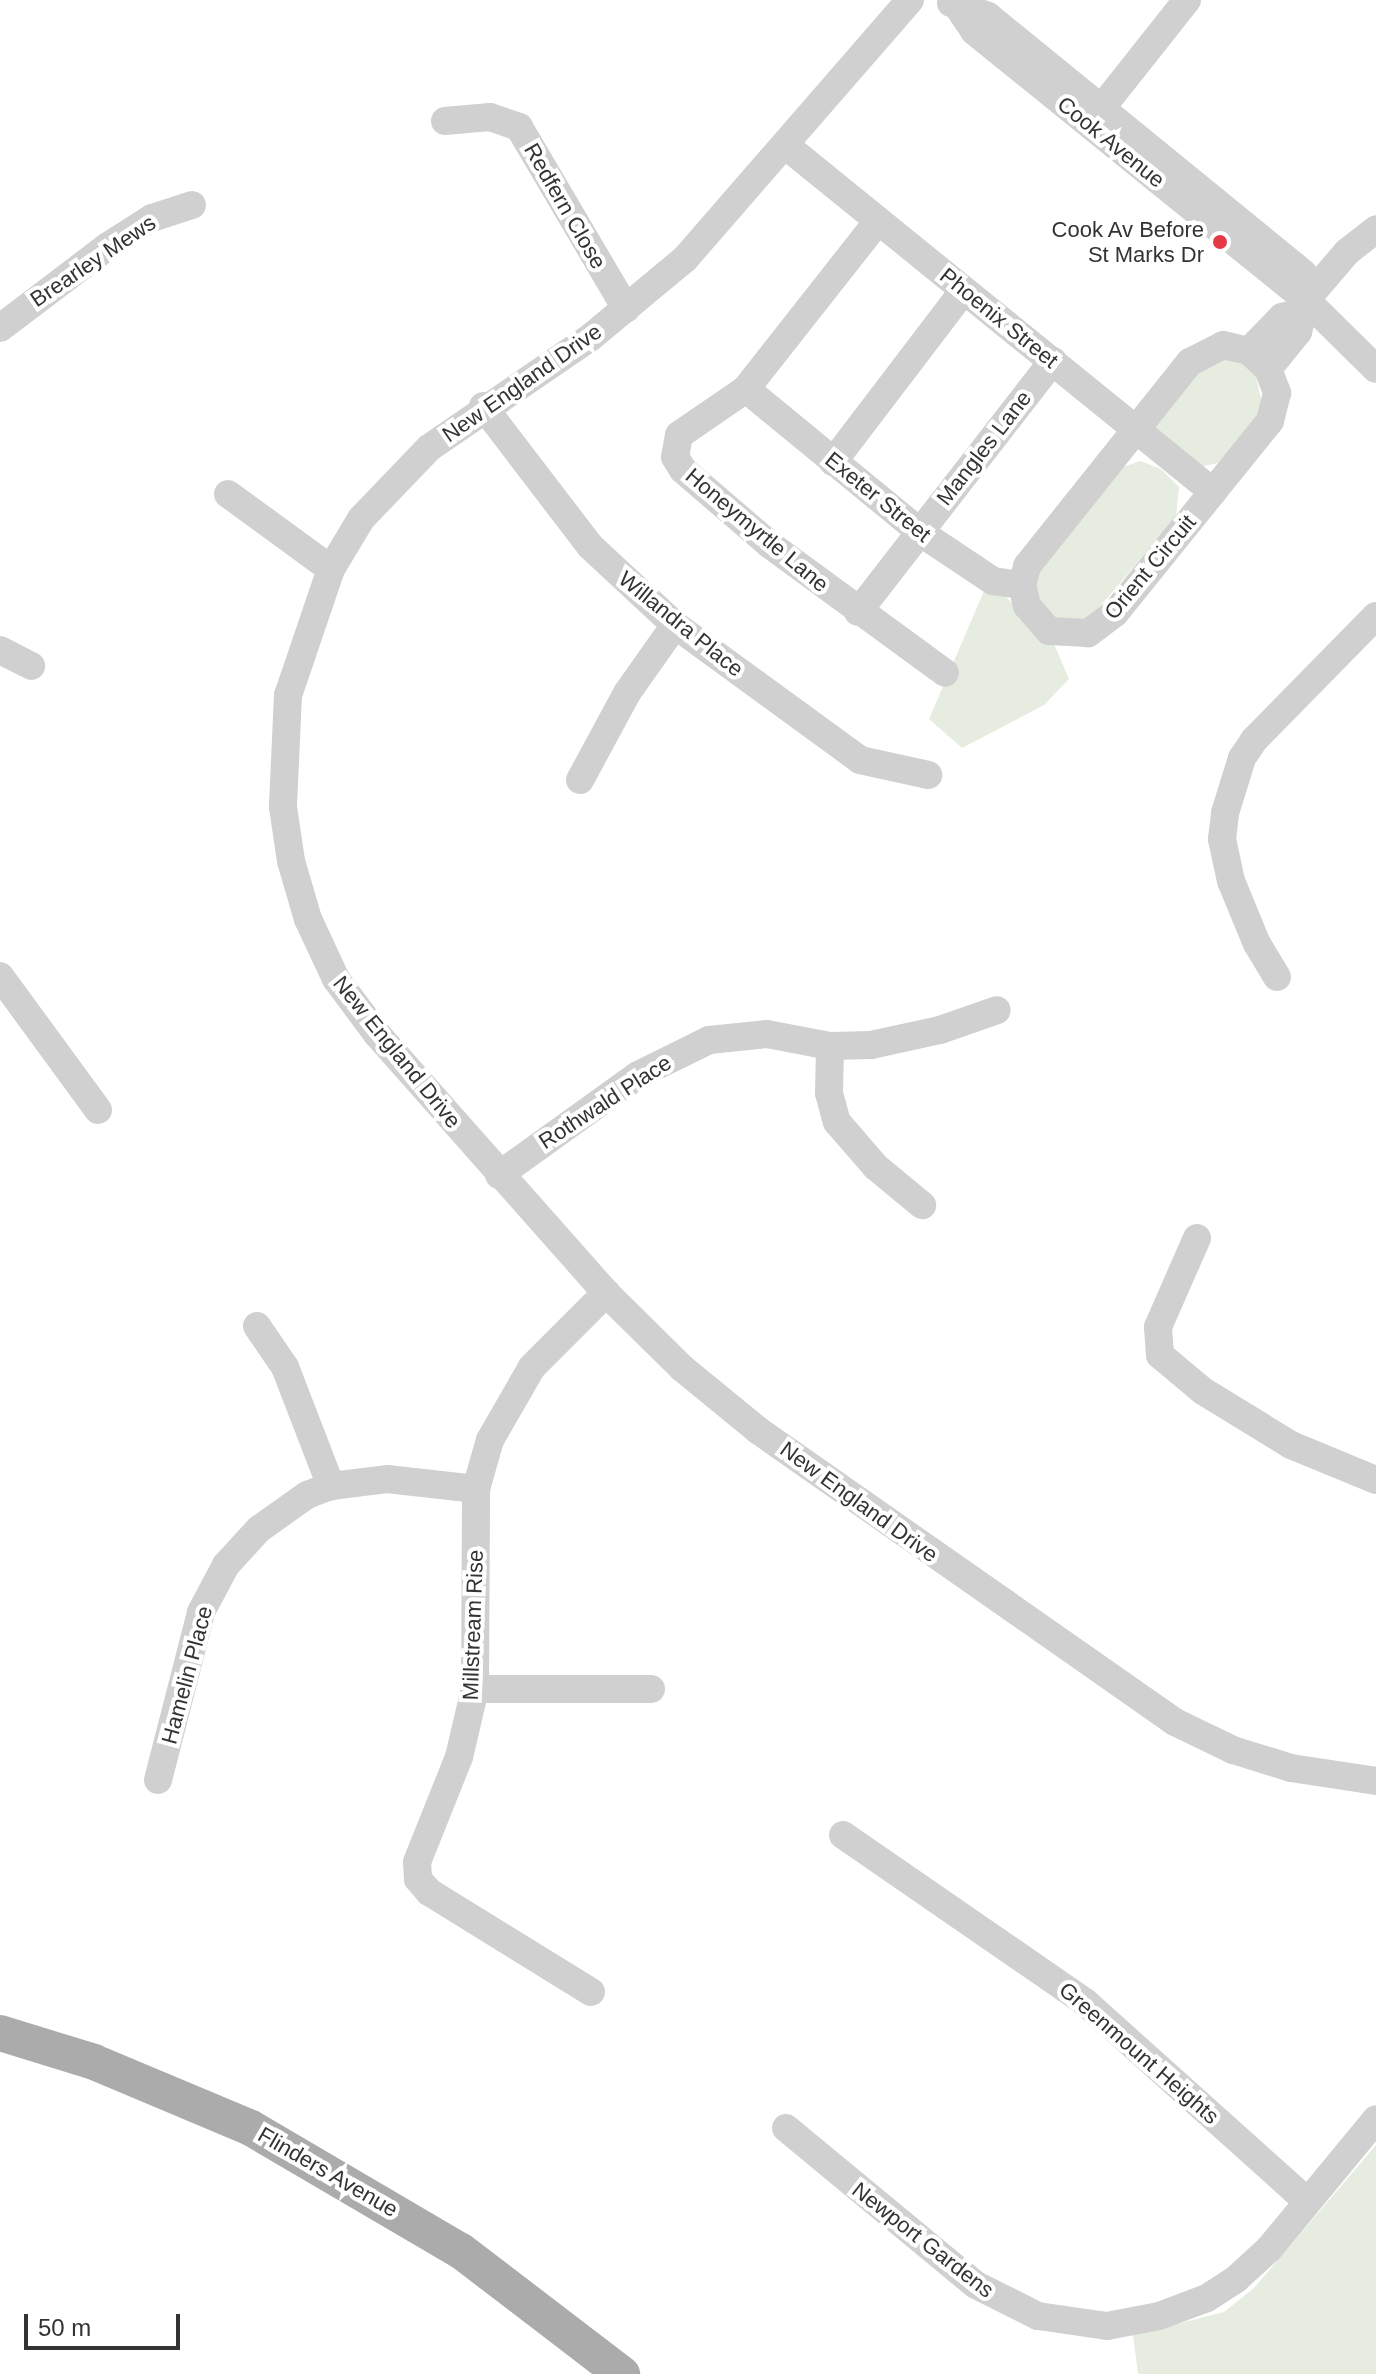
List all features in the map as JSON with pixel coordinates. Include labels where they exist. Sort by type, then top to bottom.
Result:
[{"type":"main road","name":"Flinders Avenue","points":[[0,2033],[94,2062],[251,2128],[461,2251],[622,2374]]},
{"type":"main road","name":"Flinders Avenue","points":[[0,2051],[131,2097],[284,2169],[442,2263],[593,2374]]},
{"type":"street","name":"New England Drive","points":[[910,0],[686,258],[626,309],[483,406],[394,480],[361,519],[331,569],[288,695],[283,807],[291,861],[308,919],[336,979],[499,1175],[606,1293],[682,1368],[759,1431],[1175,1722],[1233,1750],[1291,1768],[1376,1781]]},
{"type":"street","points":[[1096,116],[1187,0]]},
{"type":"street","name":"Cook Avenue","points":[[953,4],[974,31],[1096,116],[1308,300],[1376,369]]},
{"type":"street","name":"Redfern Close","points":[[445,121],[490,117],[519,127],[626,309]]},
{"type":"street","name":"Phoenix Street","points":[[785,145],[1213,492]]},
{"type":"street","name":"Brearley Mews","points":[[0,328],[130,232],[152,218],[192,205]]},
{"type":"street","name":"Honeymyrtle Lane","points":[[878,221],[746,389],[683,430],[675,449],[678,464],[858,612],[945,673]]},
{"type":"street","points":[[1022,585],[1032,558],[1135,428],[1198,355],[1223,345],[1259,360],[1282,317],[1308,300],[1376,229]]},
{"type":"street","points":[[833,462],[964,290]]},
{"type":"street","name":"Cook Avenue","points":[[1308,300],[1376,343]]},
{"type":"street","name":"Orient Circuit","points":[[1022,585],[1027,606],[1049,631],[1088,633],[1115,613],[1274,412],[1277,393],[1259,360]]},
{"type":"street","name":"Mangles Lane","points":[[858,612],[1053,361]]},
{"type":"street","name":"Exeter Street","points":[[746,389],[921,533],[993,581],[1022,585]]},
{"type":"street","name":"Willandra Place","points":[[483,406],[590,546],[675,625],[860,760],[928,775]]},
{"type":"street","points":[[228,494],[331,569]]},
{"type":"street","points":[[1277,977],[1257,944],[1231,881],[1222,839],[1225,813],[1242,758],[1254,740],[1376,616]]},
{"type":"street","points":[[580,780],[627,693],[675,625]]},
{"type":"street","points":[[0,650],[31,666]]},
{"type":"street","points":[[0,976],[98,1110]]},
{"type":"street","name":"Rothwald Place","points":[[499,1175],[638,1075],[709,1040],[767,1034],[830,1046],[899,1041],[997,1010]]},
{"type":"street","points":[[830,1046],[829,1093],[837,1122],[876,1167],[922,1205]]},
{"type":"street","points":[[1197,1238],[1158,1327],[1160,1355],[1203,1391],[1291,1445],[1376,1480]]},
{"type":"street","name":"Millstream Rise","points":[[591,1992],[429,1892],[418,1879],[417,1862],[459,1757],[475,1689],[476,1489],[490,1440],[516,1390],[606,1293]]},
{"type":"street","points":[[257,1326],[285,1367],[331,1486]]},
{"type":"street","name":"Hamelin Place","points":[[158,1780],[196,1627],[226,1565],[285,1509],[331,1486],[387,1479],[476,1489]]},
{"type":"street","points":[[475,1689],[651,1689]]},
{"type":"street","name":"Greenmount Heights","points":[[843,1835],[1085,2002],[1307,2201]]},
{"type":"street","name":"Newport Gardens","points":[[786,2128],[976,2285],[1038,2316],[1073,2325],[1136,2322],[1207,2298],[1269,2249],[1376,2119]]},
{"type":"shaded area","points":[[1218,357],[1239,360],[1255,373],[1262,403],[1257,418],[1218,463],[1199,467],[1158,436],[1154,425],[1187,373]]},
{"type":"shaded area","points":[[1140,461],[1161,469],[1179,487],[1176,517],[1092,616],[1071,626],[1044,615],[1031,573],[1118,469]]},
{"type":"shaded area","points":[[984,591],[1005,596],[1054,644],[1069,679],[1044,705],[962,748],[929,719]]},
{"type":"shaded area","points":[[1376,2145],[1376,2374],[1138,2374],[1133,2335],[1224,2312],[1254,2288]]},
{"type":"place","name":"Cook Av Before St Marks Dr","points":[[1220,242]]}]
